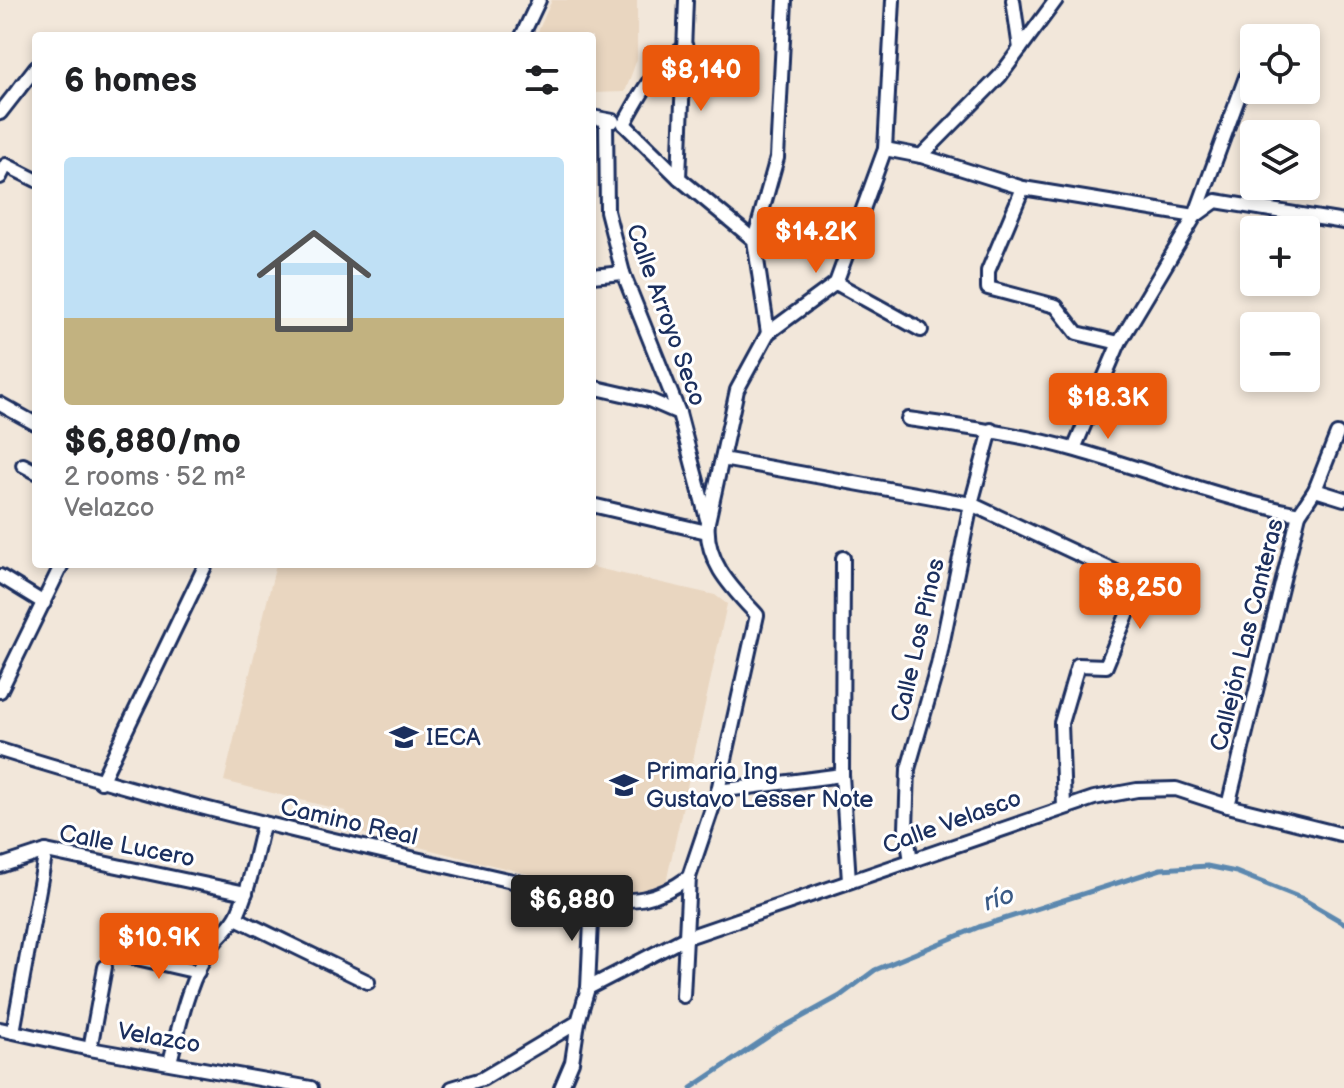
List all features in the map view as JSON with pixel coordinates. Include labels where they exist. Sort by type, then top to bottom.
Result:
[{"type":"street","points":[[524,32],[539,0]]},
{"type":"street","points":[[679,178],[686,0]]},
{"type":"street","points":[[768,333],[754,240],[777,158],[785,0]]},
{"type":"street","points":[[683,996],[689,877],[718,791],[757,615],[722,577],[707,527],[737,390],[768,333],[836,283],[885,149],[893,0]]},
{"type":"street","points":[[1013,0],[1020,49]]},
{"type":"street","points":[[921,156],[1000,76],[1056,0]]},
{"type":"street","points":[[624,124],[651,76],[672,55],[686,47]]},
{"type":"street","points":[[0,113],[32,72]]},
{"type":"street","points":[[1074,449],[1119,343],[1195,216],[1240,93]]},
{"type":"street","points":[[596,118],[624,124],[679,178],[754,240]]},
{"type":"street","name":"Calle Arroyo Seco","points":[[606,120],[607,211],[623,273],[679,413],[707,527]]},
{"type":"street","points":[[885,149],[921,156],[1023,188],[1195,216],[1216,201],[1344,222]]},
{"type":"street","points":[[3,171],[32,179]]},
{"type":"street","points":[[1023,188],[988,271],[988,288],[1056,306],[1077,333],[1119,343]]},
{"type":"street","points":[[596,276],[623,273]]},
{"type":"street","points":[[836,283],[921,330]]},
{"type":"street","points":[[649,400],[665,378]]},
{"type":"street","points":[[596,388],[649,400],[679,413]]},
{"type":"street","points":[[0,404],[32,422]]},
{"type":"street","points":[[908,419],[991,430],[1074,449],[1252,505],[1299,514]]},
{"type":"street","name":"Calle Los Pinos","points":[[911,861],[906,829],[908,769],[938,665],[971,504],[991,430]]},
{"type":"street","name":"Callejón Las Canteras","points":[[1228,806],[1299,514],[1315,490],[1337,434]]},
{"type":"street","points":[[722,459],[971,504],[1140,583],[1106,666],[1078,665],[1061,723],[1064,807]]},
{"type":"street","points":[[23,465],[32,470]]},
{"type":"street","points":[[1315,490],[1344,499]]},
{"type":"street","points":[[596,506],[707,527]]},
{"type":"street","points":[[843,558],[842,775],[849,881]]},
{"type":"street","points":[[0,691],[60,568]]},
{"type":"street","points":[[101,782],[204,568]]},
{"type":"street","points":[[0,576],[44,603]]},
{"type":"street","name":"Camino Real","points":[[0,750],[101,782],[263,825],[592,899],[634,902],[670,891],[689,877]]},
{"type":"street","points":[[718,791],[842,775]]},
{"type":"street","name":"Calle Velasco","points":[[588,988],[685,938],[1064,807],[1137,790],[1176,789],[1228,806],[1344,835]]},
{"type":"street","points":[[170,1062],[185,1001],[198,972],[211,947],[236,918],[246,893],[263,825]]},
{"type":"street","points":[[6,1030],[46,851]]},
{"type":"street","name":"Calle Lucero","points":[[0,866],[46,851],[246,893]]},
{"type":"street","points":[[561,1088],[572,1062],[578,1022],[588,988],[592,899]]},
{"type":"street","points":[[236,918],[368,982]]},
{"type":"street","points":[[128,956],[198,972]]},
{"type":"street","points":[[90,1049],[105,967]]},
{"type":"street","points":[[452,1088],[482,1079],[578,1022]]},
{"type":"street","name":"Velazco","points":[[6,1030],[90,1049],[311,1088]]},
{"type":"shaded area","points":[[552,0],[637,0],[637,59],[625,92],[596,93],[596,32],[538,32]]},
{"type":"shaded area","name":"IECA","points":[[275,568],[596,568],[715,595],[727,604],[666,883],[639,894],[617,896],[350,830],[345,811],[224,781]]},
{"type":"waterway","name":"río","points":[[691,1088],[778,1030],[840,996],[875,970],[979,927],[1161,869],[1207,866],[1236,872],[1301,898],[1344,923]]},
{"type":"place","name":"IECA","points":[[404,737]]},
{"type":"place","name":"Primaria Ing Gustavo Lesser Note","points":[[624,785]]}]
